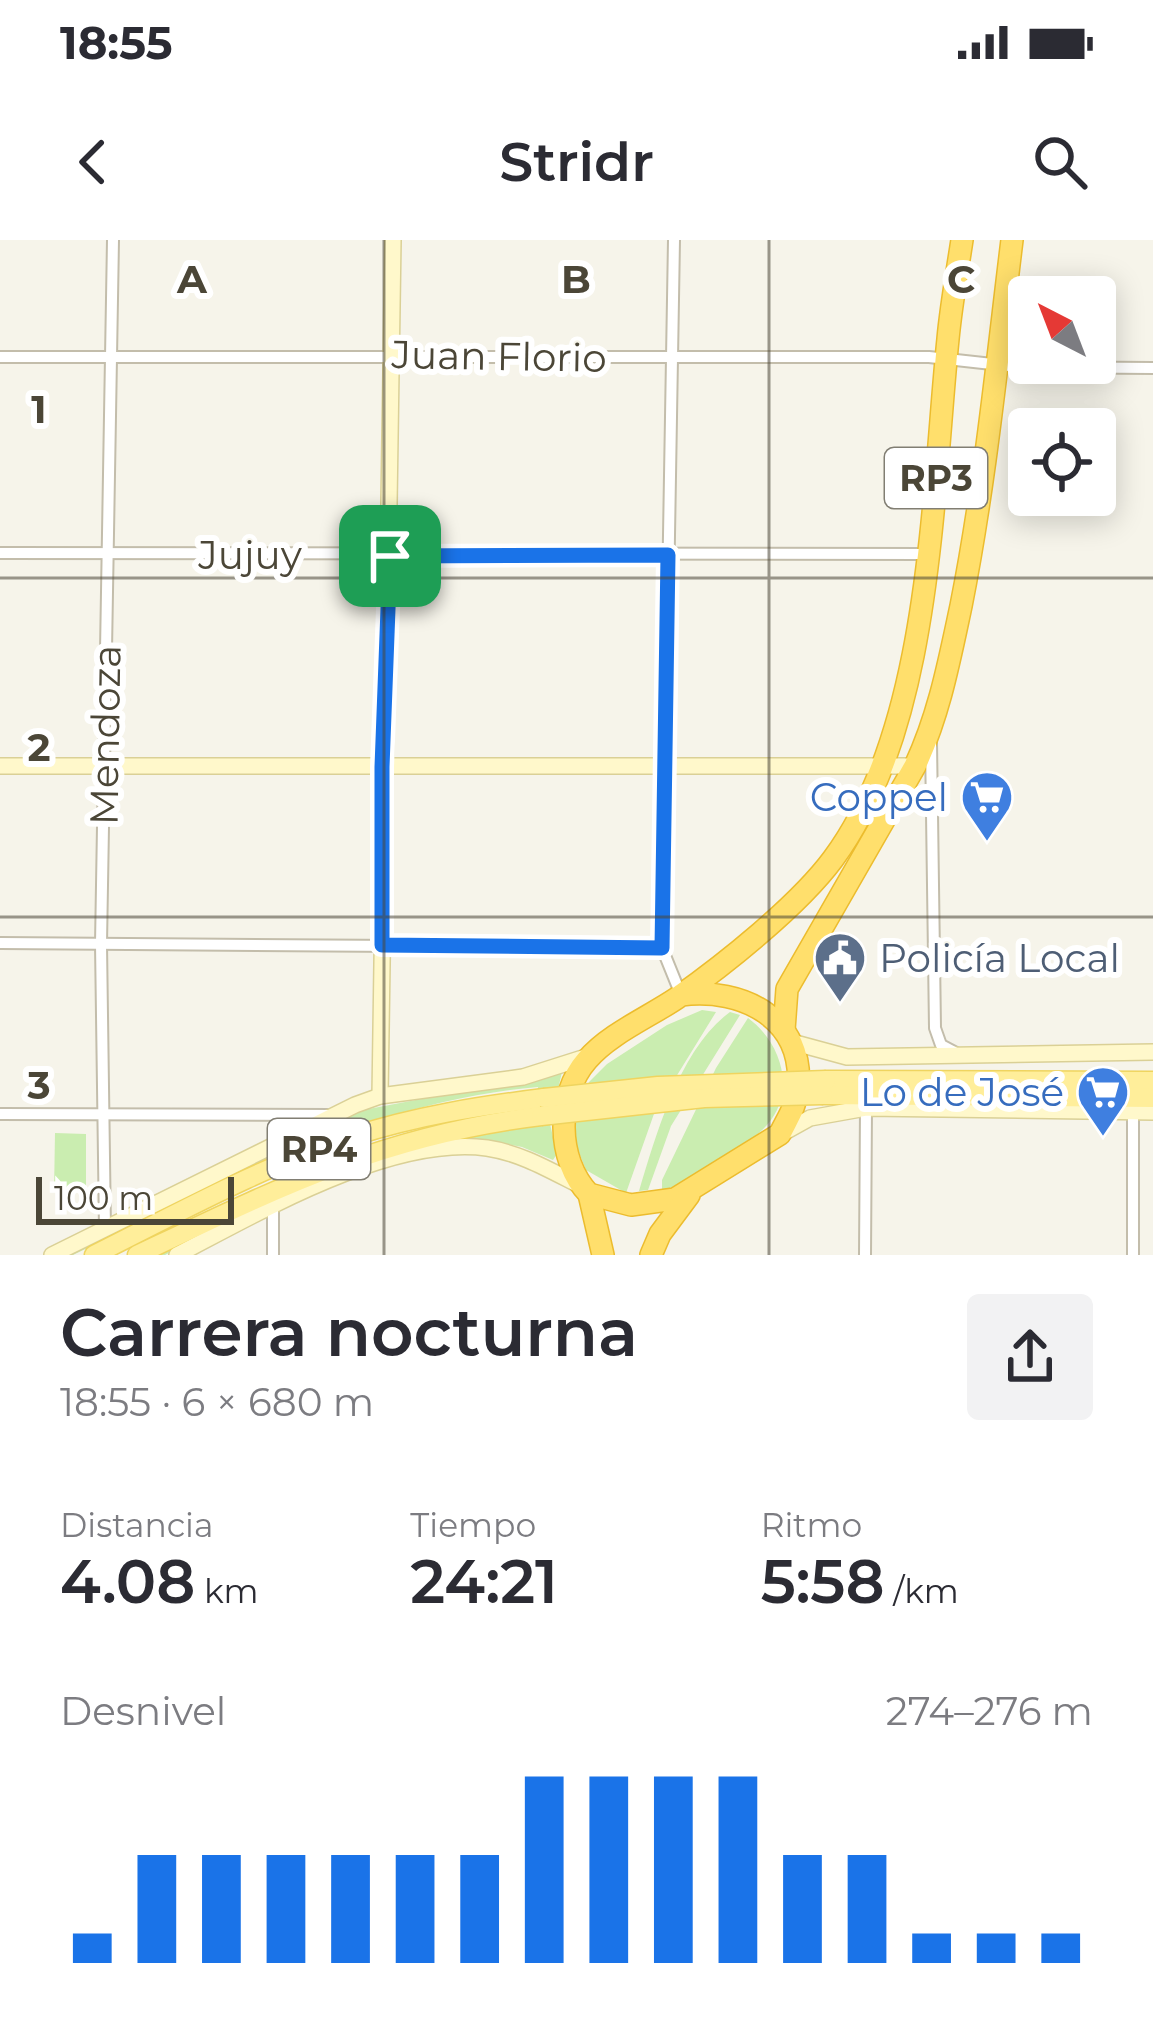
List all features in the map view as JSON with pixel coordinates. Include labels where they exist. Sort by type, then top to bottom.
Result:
[{"type":"highway","name":"RP3","points":[[681,994],[781,914],[825,869],[851,830],[878,769],[898,713],[931,554],[946,358],[962,240]]},
{"type":"highway","name":"RP3","points":[[786,1035],[784,998],[796,971],[931,733],[970,561],[1012,240]]},
{"type":"highway","points":[[585,1190],[631,1205],[650,1205],[692,1191],[780,1134],[798,1088],[786,1035],[754,1003],[721,995],[681,994],[590,1056],[568,1094],[564,1118],[569,1160],[585,1190],[603,1255]]},
{"type":"highway","points":[[651,1255],[660,1234],[692,1191]]},
{"type":"main road","name":"RP4","points":[[94,1255],[307,1154],[354,1136],[448,1112],[825,1088],[1153,1081]]},
{"type":"main road","name":"RP4","points":[[825,1088],[1153,1098]]},
{"type":"main road","name":"RP4","points":[[136,1255],[355,1156],[542,1107]]},
{"type":"street","name":"Mendoza","points":[[105,1229],[101,944],[113,240]]},
{"type":"street","points":[[380,1096],[393,240]]},
{"type":"street","points":[[674,240],[662,948],[681,994]]},
{"type":"street","name":"Juan Florio","points":[[0,357],[946,358],[998,365],[1153,368]]},
{"type":"street","name":"Jujuy","points":[[0,553],[931,554]]},
{"type":"street","points":[[931,733],[935,1028],[941,1045],[962,1055]]},
{"type":"street","points":[[0,766],[915,766]]},
{"type":"street","points":[[0,943],[662,948]]},
{"type":"street","points":[[786,1035],[847,1057],[1153,1052]]},
{"type":"street","points":[[52,1255],[380,1096],[524,1076],[590,1056]]},
{"type":"street","points":[[780,1134],[810,1118],[866,1108],[1153,1112]]},
{"type":"street","points":[[865,1255],[866,1108]]},
{"type":"street","points":[[1133,1112],[1133,1255]]},
{"type":"street","points":[[0,1114],[334,1115]]},
{"type":"street","points":[[176,1255],[273,1206],[405,1154],[450,1147],[489,1148],[512,1154],[585,1190]]},
{"type":"street","points":[[272,1255],[273,1206]]},
{"type":"green space","points":[[702,1010],[716,1012],[655,1111],[626,1193],[586,1170],[574,1140],[573,1122],[589,1082],[607,1064],[667,1025]]},
{"type":"green space","points":[[730,1012],[740,1015],[671,1126],[648,1190],[639,1191],[684,1070],[712,1028]]},
{"type":"green space","points":[[748,1018],[769,1040],[781,1068],[783,1083],[776,1112],[748,1141],[682,1183],[662,1190],[662,1180],[716,1068]]},
{"type":"green space","points":[[562,1072],[550,1124],[557,1154],[553,1160],[491,1141],[297,1186],[165,1255],[152,1255],[329,1170],[533,1122],[538,1087],[476,1095],[415,1109],[298,1149],[73,1255],[59,1255],[358,1111]]},
{"type":"green space","points":[[55,1133],[86,1134],[86,1192],[54,1192]]},
{"type":"place","name":"Coppel","points":[[987,843]]},
{"type":"place","name":"Policía Local","points":[[840,1004]]},
{"type":"place","name":"Lo de José","points":[[1103,1138]]},
{"type":"route","points":[[668,555],[662,948],[382,945],[382,767],[390,556],[668,555]]}]
